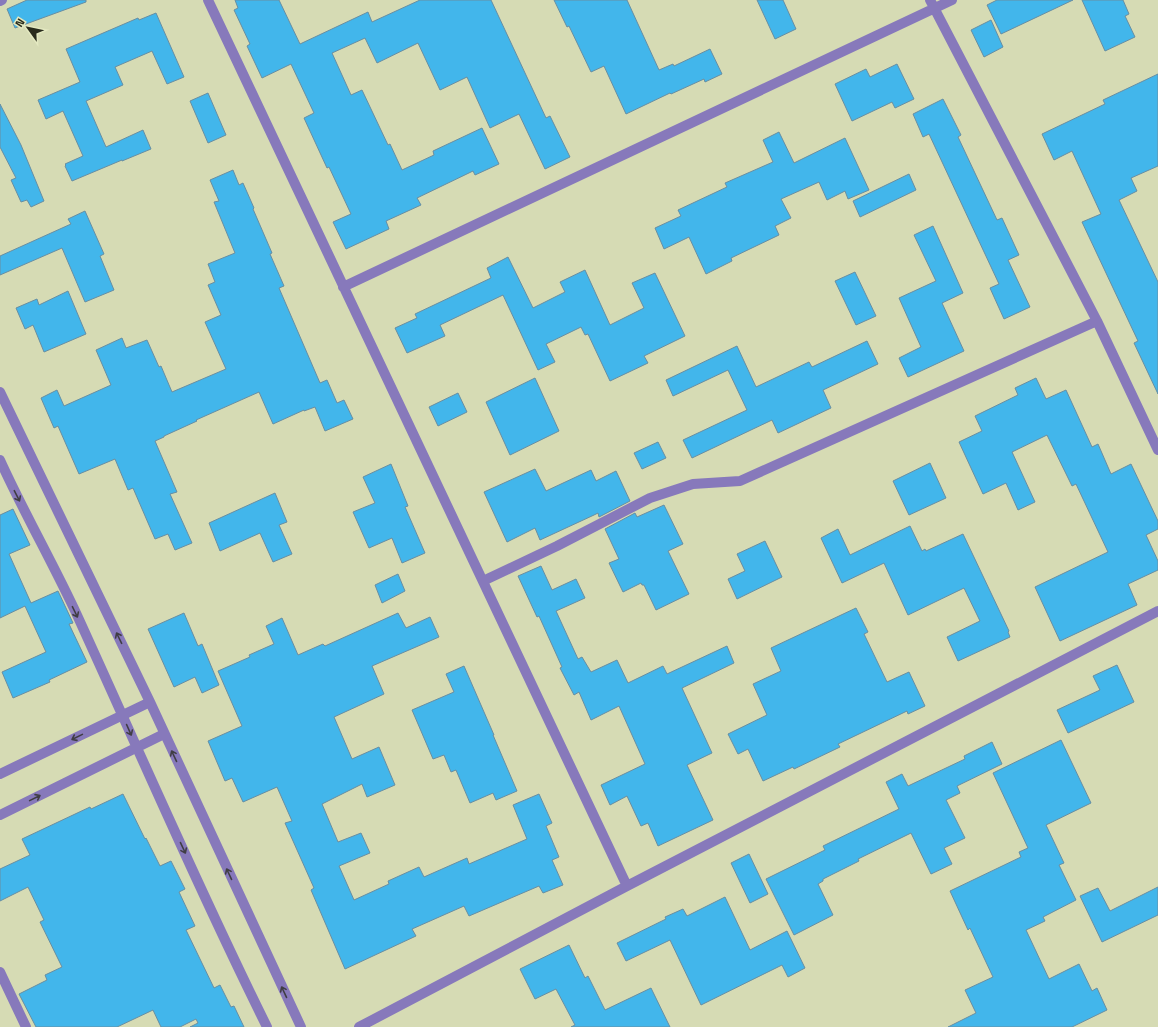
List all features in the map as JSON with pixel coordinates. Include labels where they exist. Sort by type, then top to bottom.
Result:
[{"type":"street","points":[[208,0],[626,886]]},
{"type":"street","points":[[343,287],[932,4],[952,0]]},
{"type":"street","points":[[932,4],[1097,321],[1158,450]]},
{"type":"street","points":[[482,581],[557,546],[650,498],[693,484],[740,480],[1097,321]]},
{"type":"street","points":[[0,392],[150,702],[300,1027]]},
{"type":"street","points":[[0,460],[76,614],[136,748],[266,1027]]},
{"type":"street","points":[[358,1027],[626,886],[1158,611]]},
{"type":"street","points":[[0,774],[150,702]]},
{"type":"street","points":[[0,815],[164,734]]},
{"type":"street","points":[[0,972],[26,1027]]},
{"type":"building","points":[[27,0],[86,0],[86,2],[15,28],[7,9]]},
{"type":"building","points":[[235,0],[279,0],[300,44],[368,12],[372,22],[420,0],[491,0],[546,118],[550,116],[570,157],[545,169],[519,114],[490,128],[467,77],[440,90],[418,43],[377,63],[365,38],[332,53],[351,95],[362,90],[388,145],[390,144],[402,170],[434,155],[433,151],[482,128],[499,164],[475,175],[473,171],[417,198],[421,205],[386,221],[389,229],[346,249],[333,222],[351,214],[329,167],[327,168],[304,118],[314,113],[291,64],[262,78],[247,46],[250,44],[234,10],[238,8]]},
{"type":"building","points":[[554,0],[627,0],[659,70],[673,64],[674,66],[710,49],[722,74],[705,82],[704,79],[671,94],[670,93],[626,114],[604,66],[591,72],[569,26],[567,27]]},
{"type":"building","points":[[757,0],[783,0],[796,29],[775,39]]},
{"type":"building","points":[[997,0],[1073,0],[1001,34],[987,5]]},
{"type":"building","points":[[1082,0],[1123,0],[1129,14],[1125,16],[1135,37],[1105,51]]},
{"type":"building","points":[[156,13],[184,77],[167,84],[152,51],[115,67],[123,85],[86,101],[106,147],[143,130],[151,149],[72,181],[65,164],[83,156],[63,111],[46,119],[38,100],[80,82],[66,49],[138,18],[139,20]]},
{"type":"building","points":[[991,20],[1003,47],[984,57],[971,30]]},
{"type":"building","points":[[897,64],[914,99],[895,108],[892,102],[852,121],[835,84],[866,69],[870,77]]},
{"type":"building","points":[[1158,74],[1158,166],[1131,178],[1137,191],[1119,200],[1158,282],[1158,394],[1134,343],[1138,341],[1082,222],[1101,214],[1072,151],[1054,160],[1042,134],[1105,104],[1103,100]]},
{"type":"building","points":[[208,93],[226,135],[208,143],[190,101]]},
{"type":"building","points":[[943,99],[961,135],[958,137],[997,220],[1002,218],[1019,255],[1008,260],[1030,307],[1004,319],[990,288],[999,284],[929,134],[923,137],[913,114]]},
{"type":"building","points":[[0,104],[21,145],[44,201],[31,207],[27,200],[21,202],[11,180],[16,178],[0,147]]},
{"type":"building","points":[[779,132],[794,163],[845,138],[869,190],[848,199],[845,191],[827,200],[819,182],[781,199],[791,218],[775,226],[779,235],[731,258],[732,261],[706,274],[689,237],[664,249],[655,228],[681,216],[678,210],[727,187],[725,183],[773,162],[763,140]]},
{"type":"building","points":[[233,170],[239,185],[243,183],[254,208],[253,209],[272,253],[270,254],[284,286],[279,288],[320,383],[327,380],[337,403],[344,400],[353,419],[325,431],[315,407],[304,410],[273,424],[259,392],[196,420],[197,421],[155,441],[177,492],[170,494],[192,543],[175,550],[168,534],[155,539],[133,488],[128,490],[115,459],[79,474],[58,426],[54,428],[41,398],[57,390],[64,406],[111,385],[96,350],[122,338],[126,348],[147,340],[159,367],[161,366],[172,392],[226,369],[205,322],[221,315],[208,285],[215,282],[208,264],[235,253],[214,202],[219,201],[210,180]]},
{"type":"building","points":[[909,174],[916,190],[860,217],[853,201]]},
{"type":"building","points":[[85,211],[104,254],[100,256],[114,290],[85,302],[62,248],[0,275],[0,256],[71,224],[68,219]]},
{"type":"building","points":[[933,226],[963,293],[942,303],[964,351],[908,377],[899,358],[921,347],[899,298],[936,281],[914,235]]},
{"type":"building","points":[[508,257],[533,308],[565,292],[560,282],[585,270],[610,325],[644,308],[632,283],[655,273],[685,336],[644,356],[648,363],[610,381],[588,334],[585,335],[581,327],[546,344],[555,362],[538,370],[503,295],[440,325],[445,336],[407,353],[395,328],[417,318],[415,314],[491,278],[487,268]]},
{"type":"building","points":[[855,272],[876,316],[856,325],[835,281]]},
{"type":"building","points":[[68,291],[86,334],[44,352],[33,325],[25,329],[16,308],[37,299],[39,305]]},
{"type":"building","points":[[867,341],[878,364],[823,390],[831,408],[778,433],[772,420],[692,458],[683,440],[747,410],[728,370],[673,396],[666,380],[737,346],[756,387],[809,362],[812,367]]},
{"type":"building","points":[[535,378],[559,431],[510,455],[486,402]]},
{"type":"building","points":[[1036,378],[1046,399],[1066,390],[1092,447],[1098,444],[1111,474],[1131,464],[1158,521],[1158,529],[1146,535],[1158,561],[1158,570],[1128,584],[1137,605],[1060,641],[1035,587],[1108,552],[1076,484],[1072,486],[1047,435],[1012,452],[1035,502],[1018,510],[1006,483],[983,494],[959,442],[982,431],[975,416],[1018,395],[1015,388]]},
{"type":"building","points":[[458,393],[467,412],[438,426],[429,407]]},
{"type":"building","points":[[658,442],[666,458],[642,469],[634,453]]},
{"type":"building","points":[[930,463],[946,498],[909,515],[893,481]]},
{"type":"building","points":[[391,464],[408,506],[405,507],[425,553],[402,563],[392,538],[369,548],[353,512],[375,503],[363,477]]},
{"type":"building","points":[[535,469],[546,491],[591,470],[596,481],[616,471],[630,501],[599,517],[598,513],[540,540],[535,528],[507,542],[484,492]]},
{"type":"building","points":[[275,493],[287,522],[279,525],[292,554],[273,562],[260,533],[220,551],[209,523]]},
{"type":"building","points":[[664,505],[683,544],[668,551],[689,594],[656,610],[644,585],[641,583],[623,592],[609,563],[619,559],[605,529],[635,513],[637,517]]},
{"type":"building","points":[[13,509],[30,545],[9,554],[31,603],[58,591],[73,623],[69,624],[87,662],[49,680],[50,682],[13,698],[2,672],[46,652],[25,606],[0,618],[0,515]]},
{"type":"building","points":[[910,526],[922,551],[925,549],[926,551],[963,534],[1009,631],[1010,637],[958,661],[947,637],[980,621],[964,588],[908,615],[884,563],[842,583],[821,538],[838,529],[850,555]]},
{"type":"building","points":[[765,541],[782,577],[737,599],[728,579],[745,571],[737,554]]},
{"type":"building","points":[[541,566],[552,590],[576,579],[585,598],[556,611],[578,659],[582,657],[591,672],[617,660],[628,683],[663,666],[667,674],[727,646],[734,663],[682,688],[712,753],[687,765],[713,820],[658,846],[648,823],[641,826],[627,796],[610,805],[601,785],[645,764],[619,706],[591,720],[579,692],[574,695],[560,668],[562,667],[539,616],[537,617],[518,576]]},
{"type":"building","points":[[398,574],[405,591],[382,603],[375,585]]},
{"type":"building","points":[[856,608],[868,632],[864,634],[887,682],[909,672],[925,706],[908,714],[907,711],[838,744],[840,747],[794,769],[793,767],[763,781],[748,749],[738,754],[728,734],[767,715],[753,684],[781,671],[771,648]]},
{"type":"building","points":[[184,613],[198,646],[202,644],[219,685],[202,693],[195,677],[174,687],[148,629]]},
{"type":"building","points":[[398,613],[406,628],[430,617],[439,637],[372,666],[384,694],[334,717],[352,759],[379,747],[395,785],[367,797],[362,784],[322,804],[338,842],[361,833],[370,853],[339,866],[354,900],[389,884],[388,881],[419,867],[424,877],[467,858],[469,864],[527,839],[513,805],[539,794],[552,823],[546,826],[559,857],[552,860],[563,885],[543,893],[539,886],[469,916],[464,906],[412,929],[416,936],[345,969],[311,890],[314,888],[285,823],[292,821],[277,787],[243,802],[232,778],[225,781],[208,741],[242,726],[218,671],[250,657],[249,655],[274,644],[266,626],[282,618],[298,655],[323,644],[325,646]]},
{"type":"building","points":[[1117,665],[1134,702],[1068,733],[1057,710],[1100,690],[1093,676]]},
{"type":"building","points":[[464,666],[517,791],[496,800],[493,793],[470,803],[456,770],[451,772],[444,755],[433,759],[412,710],[454,692],[446,674]]},
{"type":"building","points":[[1061,740],[1091,803],[1046,825],[1064,863],[1059,865],[1076,900],[1043,917],[1045,921],[1026,930],[1049,979],[1079,964],[1092,991],[1097,988],[1107,1010],[1072,1027],[948,1027],[976,1013],[965,990],[993,977],[970,928],[968,930],[950,891],[1021,857],[1019,852],[1028,848],[993,773]]},
{"type":"building","points":[[992,742],[1002,764],[957,786],[960,793],[946,800],[965,838],[944,848],[952,864],[931,874],[911,833],[858,859],[859,861],[823,879],[823,881],[818,884],[833,915],[794,935],[766,879],[825,850],[823,846],[899,809],[886,782],[902,774],[908,786],[965,759],[964,756]]},
{"type":"building","points":[[123,794],[160,866],[171,861],[185,889],[179,892],[195,926],[186,930],[214,988],[220,985],[231,1007],[234,1006],[244,1027],[190,1027],[198,1023],[196,1019],[180,1027],[161,1027],[153,1010],[117,1027],[36,1027],[19,994],[47,980],[45,975],[62,967],[40,922],[44,920],[28,887],[0,901],[0,869],[30,855],[22,839],[90,807],[91,809]]},
{"type":"building","points":[[749,854],[768,894],[750,903],[731,863]]},
{"type":"building","points":[[1158,887],[1158,915],[1102,942],[1080,896],[1098,888],[1110,911]]},
{"type":"building","points":[[725,897],[750,950],[787,931],[805,968],[788,977],[782,965],[701,1005],[670,940],[626,961],[617,943],[683,909],[687,916]]},
{"type":"building","points":[[569,945],[585,978],[588,976],[605,1010],[651,988],[670,1027],[571,1027],[575,1025],[556,989],[535,999],[520,969]]}]
